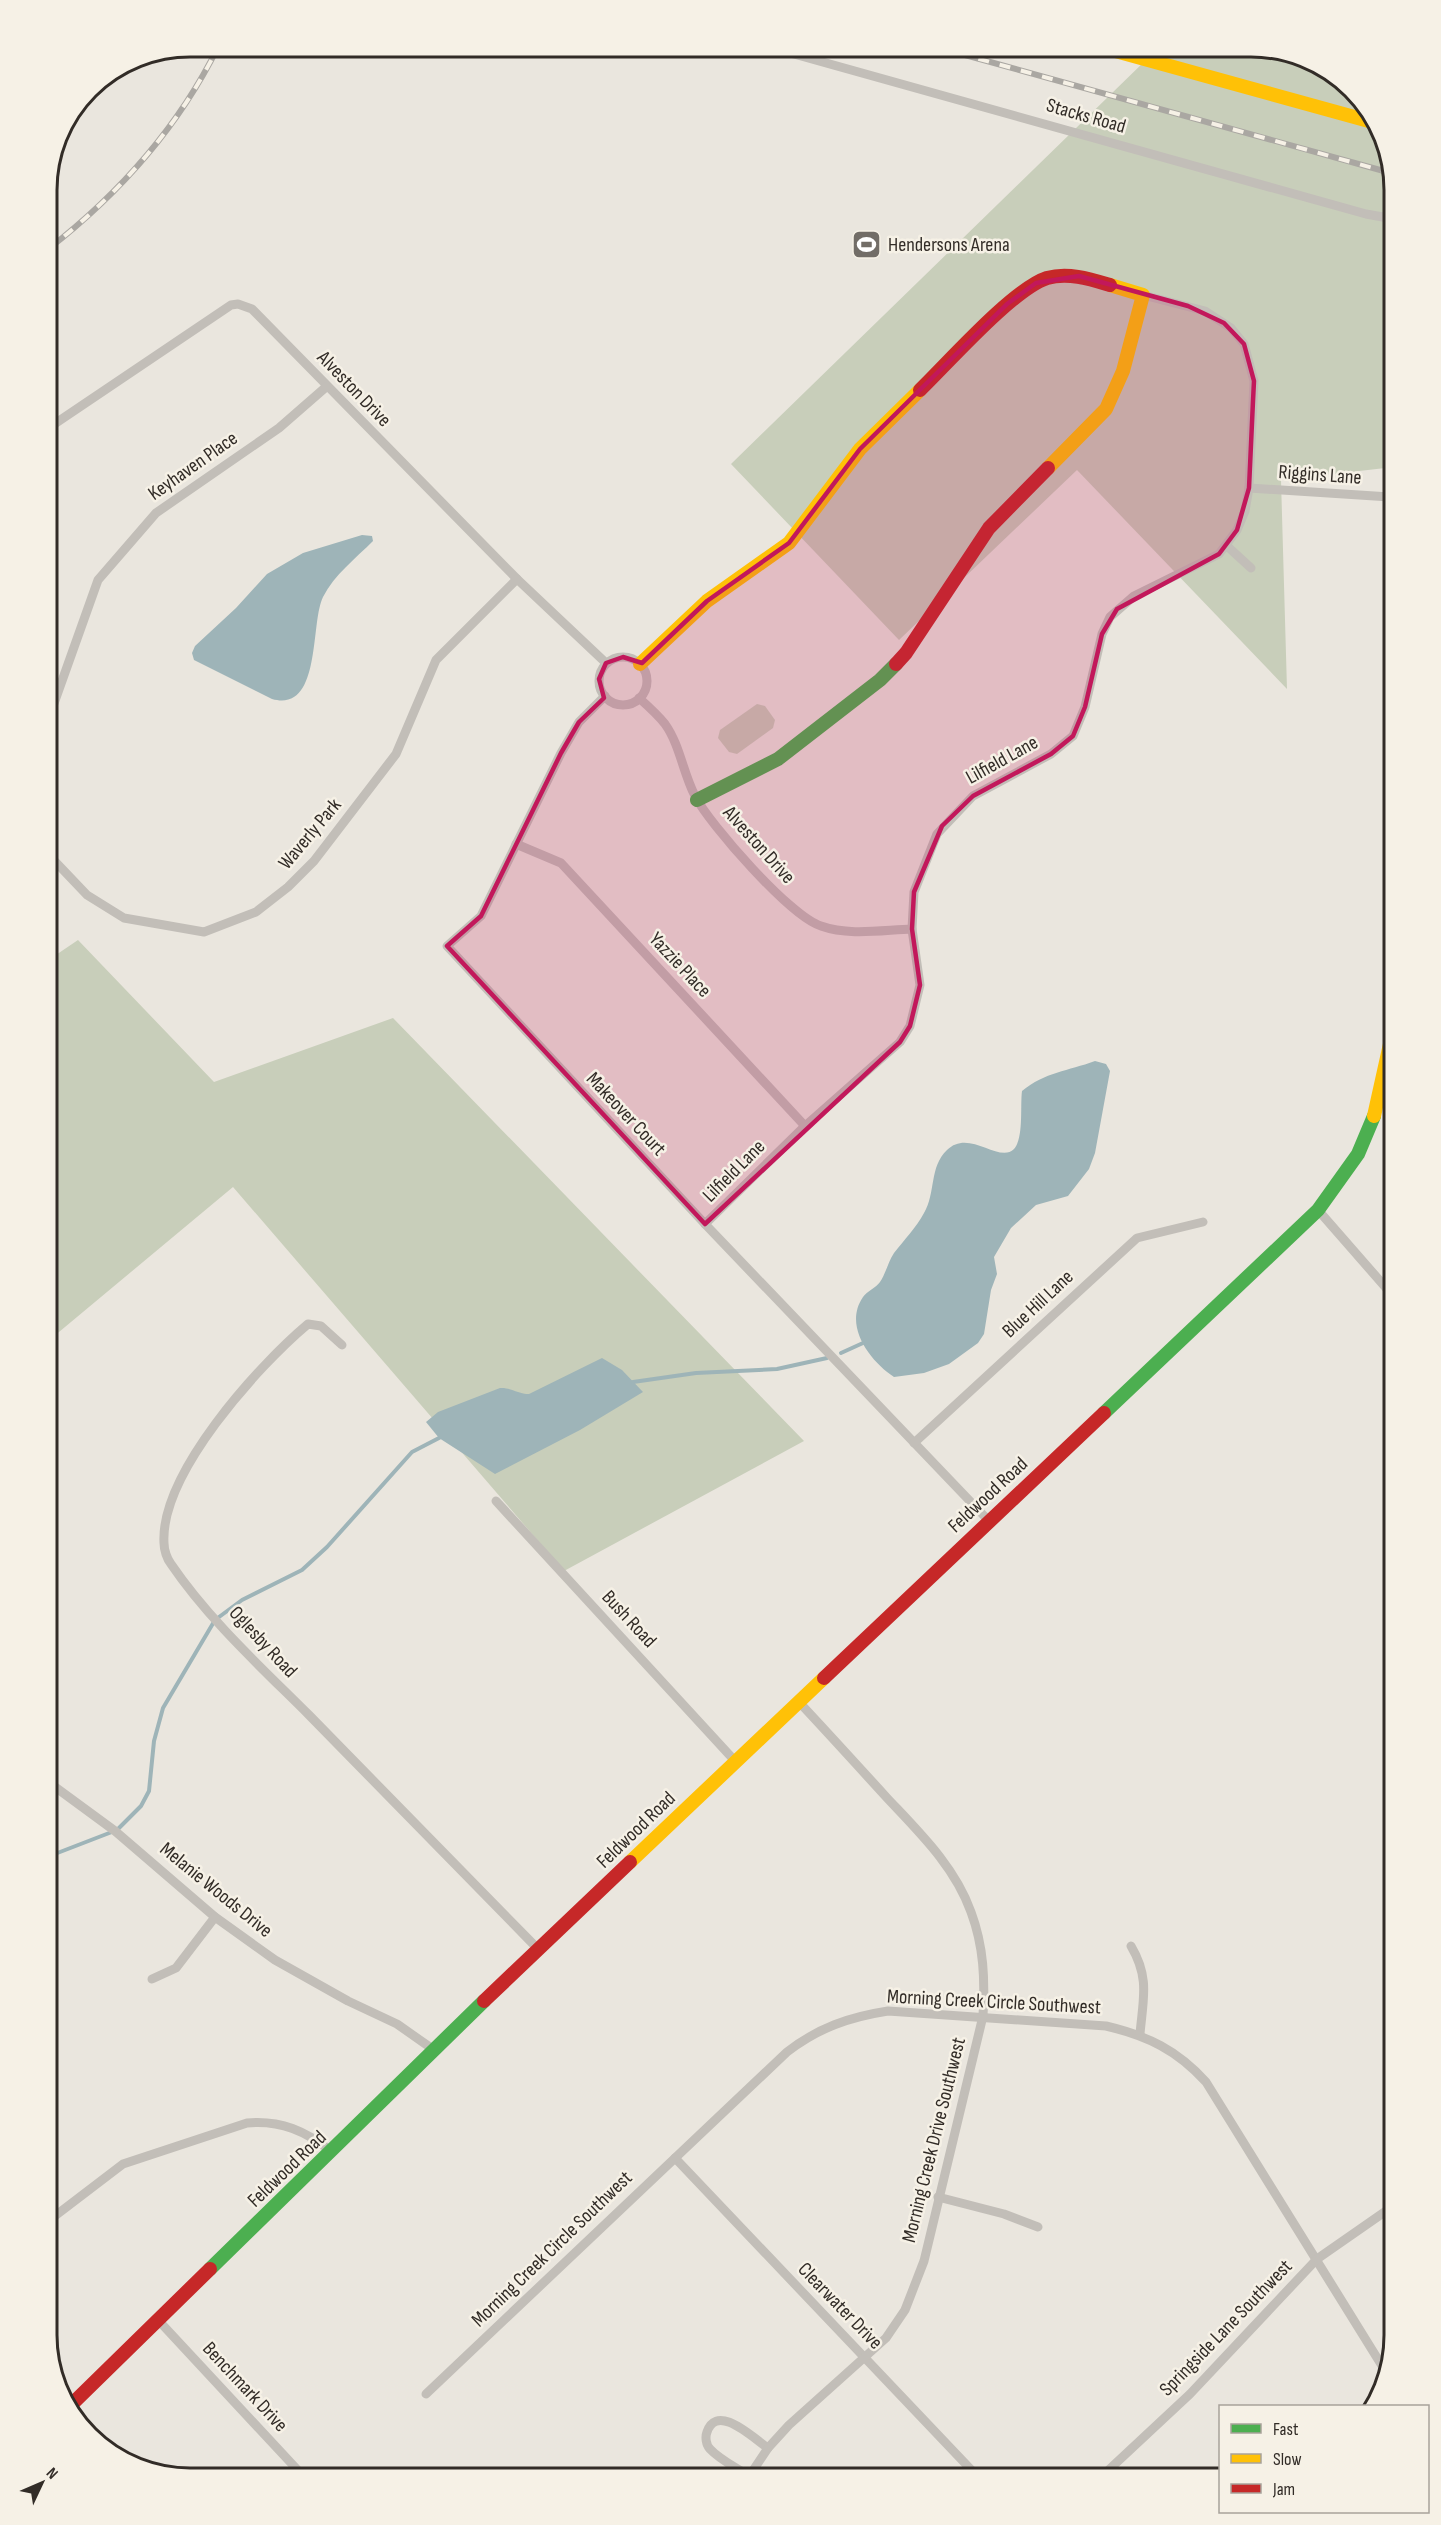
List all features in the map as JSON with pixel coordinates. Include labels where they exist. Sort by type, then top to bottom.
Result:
[{"type":"street","name":"Stacks Road","points":[[805,57],[1366,214],[1384,217]]},
{"type":"street","points":[[1137,57],[1364,120]]},
{"type":"street","points":[[640,664],[707,601],[789,543],[860,448],[1019,293],[1047,278],[1079,276],[1205,311],[1231,328],[1244,344],[1254,381],[1249,488]]},
{"type":"street","points":[[698,800],[778,759],[880,680],[906,653],[989,528],[1106,408],[1123,371],[1143,295]]},
{"type":"street","name":"Alveston Drive","points":[[57,422],[231,305],[238,304],[252,309],[326,387],[517,579],[606,663]]},
{"type":"street","name":"Keyhaven Place","points":[[57,695],[98,580],[156,513],[279,428],[326,387]]},
{"type":"street","name":"Riggins Lane","points":[[1249,488],[1384,497]]},
{"type":"street","name":"Lilfield Lane","points":[[705,1224],[805,1126],[900,1042],[910,1026],[920,985],[912,930],[914,892],[930,846],[942,826],[973,796],[1051,754],[1073,736],[1085,707],[1102,633],[1117,609],[1148,589],[1210,560],[1227,546],[1241,523],[1249,488]]},
{"type":"street","points":[[1227,546],[1251,568]]},
{"type":"street","name":"Waverly Park","points":[[57,864],[87,896],[124,918],[204,932],[255,912],[314,861],[396,754],[436,660],[517,579]]},
{"type":"street","points":[[623,657],[640,664],[645,670],[646,685],[639,698],[625,704],[614,703],[605,696],[599,679],[606,663],[623,657]]},
{"type":"street","name":"Makeover Court","points":[[605,696],[579,722],[561,753],[481,916],[447,946],[705,1224],[989,1521]]},
{"type":"street","name":"Alveston Drive","points":[[639,698],[664,724],[672,737],[703,811],[794,911],[819,926],[842,932],[912,930]]},
{"type":"street","name":"Yazzie Place","points":[[516,844],[561,863],[805,1126]]},
{"type":"street","name":"Feldwood Road","points":[[75,2401],[538,1949],[1318,1210],[1355,1158],[1368,1134],[1384,1082]]},
{"type":"street","points":[[1318,1210],[1384,1285]]},
{"type":"street","name":"Blue Hill Lane","points":[[914,1443],[1137,1238],[1203,1222]]},
{"type":"street","name":"Oglesby Road","points":[[342,1344],[321,1326],[308,1324],[239,1393],[194,1455],[171,1504],[165,1526],[164,1545],[169,1562],[197,1598],[274,1680],[538,1949]]},
{"type":"street","name":"Bush Road","points":[[496,1501],[735,1761]]},
{"type":"street","name":"Morning Creek Drive Southwest","points":[[754,2468],[768,2448],[789,2425],[886,2338],[905,2310],[924,2261],[983,2016],[985,1980],[980,1943],[971,1911],[955,1878],[931,1845],[798,1701]]},
{"type":"street","name":"Melanie Woods Drive","points":[[57,1789],[115,1830],[215,1917],[275,1959],[348,2001],[397,2024],[434,2049]]},
{"type":"street","points":[[152,1979],[176,1968],[215,1917]]},
{"type":"street","points":[[1131,1946],[1140,1962],[1145,1980],[1140,2034]]},
{"type":"street","name":"Morning Creek Circle Southwest","points":[[426,2394],[787,2052],[827,2026],[858,2015],[888,2011],[1106,2026],[1140,2034],[1177,2054],[1206,2082],[1381,2363]]},
{"type":"street","points":[[57,2214],[123,2164],[247,2123],[265,2121],[283,2124],[310,2135],[332,2152]]},
{"type":"street","name":"Clearwater Drive","points":[[675,2158],[969,2468]]},
{"type":"street","points":[[938,2197],[1004,2214],[1038,2227]]},
{"type":"street","name":"Springside Lane Southwest","points":[[1111,2468],[1190,2394],[1317,2259],[1384,2212]]},
{"type":"street","name":"Benchmark Drive","points":[[159,2321],[295,2468]]},
{"type":"street","points":[[736,2468],[709,2448],[705,2437],[709,2426],[718,2420],[729,2420],[768,2448]]},
{"type":"highlighted area","points":[[1079,276],[1188,306],[1224,323],[1244,344],[1254,381],[1249,488],[1237,530],[1219,554],[1117,609],[1102,634],[1085,707],[1073,736],[1051,754],[973,796],[942,826],[914,892],[912,929],[920,985],[910,1026],[900,1042],[705,1224],[447,946],[481,916],[561,753],[579,722],[604,698],[599,679],[606,663],[623,657],[642,663],[707,601],[789,543],[860,449],[1007,304],[1036,283]]},
{"type":"green space","points":[[1260,57],[1294,64],[1310,71],[1339,90],[1362,116],[1377,147],[1383,172],[1384,468],[1281,480],[1287,689],[1077,470],[899,640],[731,464],[1148,58]]},
{"type":"green space","points":[[757,704],[765,706],[775,720],[773,728],[737,754],[729,752],[718,738],[720,730]]},
{"type":"green space","points":[[78,940],[214,1082],[393,1018],[804,1441],[564,1571],[233,1187],[57,1334],[57,954]]},
{"type":"water","points":[[362,535],[372,536],[373,541],[339,574],[323,597],[307,680],[299,693],[288,700],[272,699],[194,660],[192,653],[195,646],[236,608],[267,574],[303,553]]},
{"type":"water","points":[[1095,1061],[1106,1064],[1110,1071],[1095,1153],[1089,1169],[1068,1196],[1036,1205],[1011,1228],[994,1257],[997,1274],[991,1290],[984,1334],[978,1343],[949,1364],[924,1373],[894,1377],[876,1362],[862,1342],[856,1319],[858,1308],[863,1297],[880,1282],[894,1253],[924,1213],[941,1157],[956,1144],[965,1143],[1000,1152],[1014,1149],[1020,1130],[1022,1091],[1048,1076]]},
{"type":"water","points":[[602,1358],[622,1370],[643,1392],[580,1430],[495,1474],[439,1438],[426,1422],[438,1412],[500,1388],[529,1394]]},
{"type":"waterway","points":[[841,1353],[863,1343]]},
{"type":"waterway","points":[[633,1382],[696,1373],[777,1369],[827,1358]]},
{"type":"waterway","points":[[57,1853],[117,1830],[141,1806],[149,1791],[154,1741],[163,1708],[215,1620],[242,1600],[302,1570],[327,1547],[412,1452],[439,1438]]},
{"type":"railway","points":[[57,242],[122,183],[144,158],[184,105],[213,57]]},
{"type":"railway","points":[[972,57],[1383,171]]},
{"type":"traffic: fast","points":[[697,800],[778,759],[880,680],[896,664]]},
{"type":"traffic: fast","points":[[1104,1413],[1318,1210],[1358,1154],[1374,1116]]},
{"type":"traffic: fast","points":[[210,2269],[484,2001]]},
{"type":"traffic: slow","points":[[1137,57],[1364,120]]},
{"type":"traffic: slow","points":[[1048,468],[1106,409],[1123,371],[1143,295],[1110,285]]},
{"type":"traffic: slow","points":[[640,664],[707,601],[789,543],[860,449],[920,390]]},
{"type":"traffic: slow","points":[[1374,1116],[1384,1071]]},
{"type":"traffic: slow","points":[[630,1862],[824,1678]]},
{"type":"traffic: jam","points":[[920,390],[999,311],[1033,285],[1055,276],[1079,277],[1110,285]]},
{"type":"traffic: jam","points":[[896,664],[906,653],[989,528],[1048,468]]},
{"type":"traffic: jam","points":[[824,1678],[1104,1413]]},
{"type":"traffic: jam","points":[[484,2001],[630,1862]]},
{"type":"traffic: jam","points":[[75,2401],[210,2269]]},
{"type":"place","name":"Hendersons Arena","points":[[867,245]]}]
